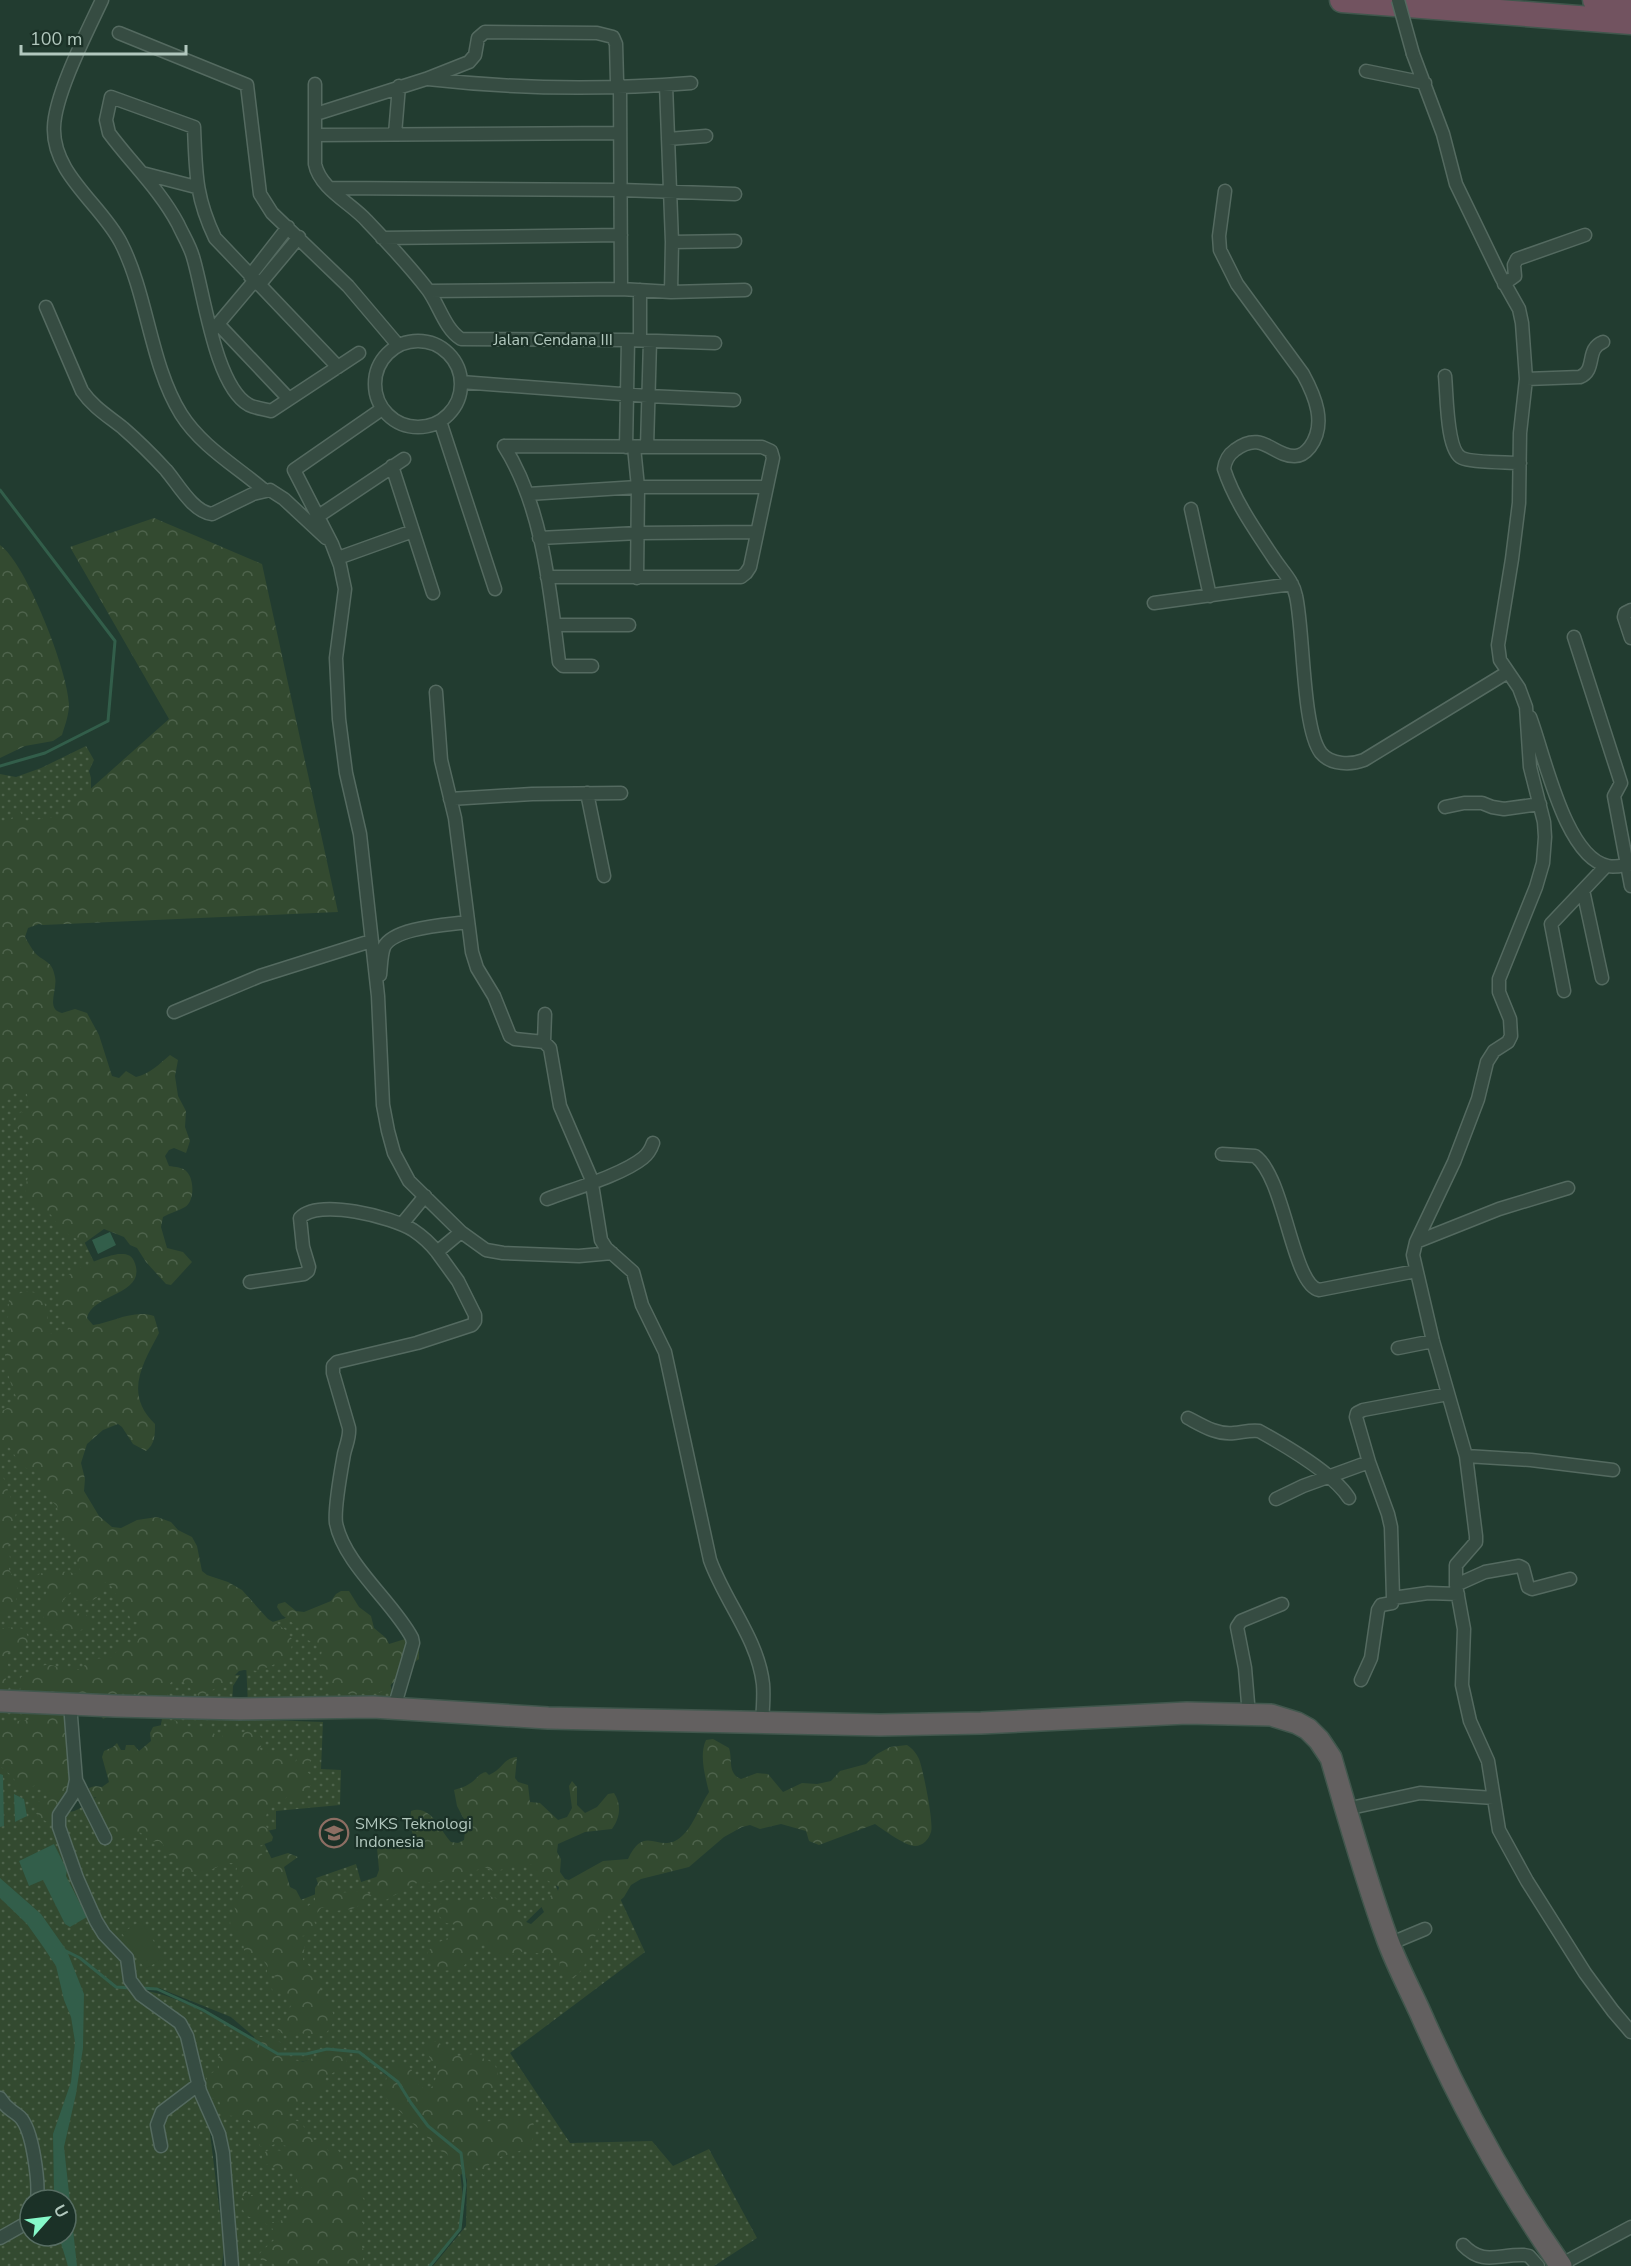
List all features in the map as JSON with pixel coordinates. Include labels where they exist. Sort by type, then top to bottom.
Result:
[{"type":"highway","points":[[1342,0],[1631,22]]},
{"type":"highway","points":[[1594,0],[1631,3]]},
{"type":"highway","points":[[0,1701],[240,1709],[394,1707],[548,1718],[925,1724],[1187,1713],[1271,1715],[1285,1718],[1308,1729],[1331,1758],[1369,1888],[1389,1944],[1466,2109],[1515,2196],[1561,2265]]},
{"type":"street","points":[[102,0],[58,106],[54,128],[57,148],[67,170],[112,227],[135,273],[160,362],[180,412],[200,438],[264,490]]},
{"type":"street","points":[[1398,0],[1413,54],[1443,134],[1456,184],[1521,317],[1526,379],[1520,433],[1519,503],[1498,634],[1498,652],[1519,688],[1538,736],[1560,810],[1579,842],[1595,859],[1606,866],[1629,864]]},
{"type":"street","points":[[475,84],[473,58],[478,38],[485,32],[603,34],[613,37],[616,44],[616,81],[620,86],[621,289]]},
{"type":"street","points":[[119,33],[247,85],[260,194],[272,213],[348,286],[398,345]]},
{"type":"street","points":[[316,114],[426,79],[473,58]]},
{"type":"street","points":[[1366,71],[1425,83]]},
{"type":"street","points":[[426,79],[475,84],[591,89],[690,83]]},
{"type":"street","points":[[315,84],[316,170],[324,183],[366,219],[429,291],[745,290]]},
{"type":"street","points":[[666,85],[672,242],[671,292]]},
{"type":"street","points":[[395,134],[399,86]]},
{"type":"street","points":[[338,367],[215,238],[203,213],[196,187],[194,126],[111,97],[106,120],[109,133],[160,196],[177,223],[192,255],[215,328],[222,368],[233,389],[248,404],[271,411],[338,367],[359,353]]},
{"type":"street","points":[[316,135],[620,133]]},
{"type":"street","points":[[668,139],[706,136]]},
{"type":"street","points":[[142,173],[196,187]]},
{"type":"street","points":[[330,188],[621,190],[735,194]]},
{"type":"street","points":[[1225,191],[1219,236],[1220,250],[1237,284],[1304,374],[1318,410],[1316,436],[1302,455],[1290,456],[1266,445],[1251,443],[1234,451],[1225,462],[1224,469],[1244,512],[1292,584],[1300,618],[1309,712],[1315,741],[1321,753],[1326,758],[1347,764],[1364,760],[1508,672]]},
{"type":"street","points":[[255,280],[288,227]]},
{"type":"street","points":[[382,238],[621,235]]},
{"type":"street","points":[[1504,284],[1515,276],[1514,263],[1517,259],[1585,235]]},
{"type":"street","points":[[215,328],[255,280],[299,237]]},
{"type":"street","points":[[672,242],[735,241]]},
{"type":"street","points":[[636,447],[648,396],[639,340],[640,290]]},
{"type":"street","name":"Jalan Cendana III","points":[[429,291],[457,336],[466,340],[639,340],[715,343]]},
{"type":"street","points":[[46,307],[70,364],[89,401],[154,457],[196,506],[205,513],[212,514],[264,490],[270,490],[332,544]]},
{"type":"street","points":[[215,328],[289,399]]},
{"type":"street","points":[[414,340],[431,342],[446,351],[457,364],[461,382],[459,397],[452,411],[440,422],[424,427],[408,426],[394,420],[382,409],[376,395],[374,381],[378,366],[386,354],[398,345],[414,340]]},
{"type":"street","points":[[637,578],[639,533],[636,447],[627,394],[639,340]]},
{"type":"street","points":[[1526,379],[1580,377],[1590,369],[1592,351],[1603,342]]},
{"type":"street","points":[[1445,376],[1450,436],[1452,447],[1457,454],[1468,459],[1520,463]]},
{"type":"street","points":[[461,382],[734,400]]},
{"type":"street","points":[[382,409],[294,470],[332,544],[338,558],[345,589],[336,658],[339,718],[346,772],[359,827],[378,996],[383,1105],[388,1131],[403,1173],[461,1232],[486,1250],[503,1253],[572,1256],[612,1253]]},
{"type":"street","points":[[440,422],[495,589]]},
{"type":"street","points":[[547,578],[741,577],[750,567],[773,458],[767,448],[504,446],[517,466],[528,494],[547,578],[561,664],[592,666]]},
{"type":"street","points":[[317,517],[404,459]]},
{"type":"street","points":[[392,466],[433,593]]},
{"type":"street","points":[[528,494],[638,488],[766,487]]},
{"type":"street","points":[[1191,509],[1210,596]]},
{"type":"street","points":[[338,558],[413,531]]},
{"type":"street","points":[[539,538],[639,533],[756,532]]},
{"type":"street","points":[[1154,603],[1292,584]]},
{"type":"street","points":[[1631,610],[1625,613],[1624,617],[1631,638]]},
{"type":"street","points":[[556,625],[629,625]]},
{"type":"street","points":[[1574,637],[1621,783],[1625,787],[1614,796],[1629,864],[1631,886]]},
{"type":"street","points":[[436,692],[441,760],[455,818],[474,961],[494,996],[508,1033],[515,1040],[544,1042],[550,1048],[562,1109],[592,1183],[600,1234],[604,1245],[633,1272],[642,1305],[667,1357],[710,1560],[760,1668],[764,1695],[762,1721]]},
{"type":"street","points":[[1526,707],[1530,767],[1544,822],[1545,837],[1540,876],[1500,979],[1499,992],[1510,1019],[1511,1036],[1508,1042],[1494,1051],[1487,1062],[1478,1099],[1454,1162],[1416,1242],[1413,1255],[1433,1341],[1466,1456],[1476,1542],[1456,1565],[1457,1589],[1464,1629],[1462,1685],[1470,1721],[1488,1761],[1499,1830],[1527,1881],[1585,1973],[1631,2032]]},
{"type":"street","points":[[587,793],[604,876]]},
{"type":"street","points":[[450,799],[509,795],[621,793]]},
{"type":"street","points":[[1445,807],[1464,803],[1482,803],[1504,809],[1539,804]]},
{"type":"street","points":[[1564,991],[1551,924],[1606,866]]},
{"type":"street","points":[[1583,890],[1602,978]]},
{"type":"street","points":[[378,996],[384,948],[389,940],[402,933],[468,922]]},
{"type":"street","points":[[174,1012],[251,980],[371,942]]},
{"type":"street","points":[[544,1042],[545,1014]]},
{"type":"street","points":[[547,1199],[592,1183],[641,1160],[653,1143]]},
{"type":"street","points":[[1222,1155],[1256,1156],[1267,1168],[1297,1255],[1313,1289],[1319,1290],[1416,1271]]},
{"type":"street","points":[[1416,1242],[1499,1209],[1568,1188]]},
{"type":"street","points":[[402,1224],[425,1196]]},
{"type":"street","points":[[250,1282],[304,1274],[309,1267],[303,1247],[300,1218],[310,1211],[346,1210],[402,1224],[426,1240],[458,1281],[475,1315],[472,1325],[417,1343],[337,1362],[333,1365],[333,1373],[350,1436],[342,1462],[336,1523],[353,1558],[412,1638],[413,1643],[394,1707]]},
{"type":"street","points":[[437,1252],[461,1232]]},
{"type":"street","points":[[1398,1348],[1433,1341]]},
{"type":"street","points":[[1361,1680],[1371,1658],[1378,1610],[1382,1605],[1392,1603],[1393,1598],[1390,1527],[1384,1501],[1369,1462],[1356,1417],[1357,1413],[1448,1394]]},
{"type":"street","points":[[1188,1418],[1217,1432],[1259,1431],[1329,1476],[1349,1498]]},
{"type":"street","points":[[1466,1456],[1531,1460],[1613,1470]]},
{"type":"street","points":[[1276,1499],[1303,1486],[1369,1462]]},
{"type":"street","points":[[1393,1598],[1457,1589],[1485,1572],[1519,1566],[1523,1568],[1528,1587],[1532,1589],[1570,1579]]},
{"type":"street","points":[[1249,1715],[1245,1668],[1237,1627],[1241,1621],[1282,1604]]},
{"type":"street","points":[[70,1704],[76,1780],[73,1794],[59,1815],[59,1827],[77,1878],[96,1921],[104,1934],[127,1958],[130,1980],[141,1995],[180,2023],[187,2036],[202,2097],[219,2134],[223,2153],[232,2266]]},
{"type":"street","points":[[76,1780],[105,1838]]},
{"type":"street","points":[[1346,1809],[1420,1793],[1494,1798]]},
{"type":"street","points":[[1389,1944],[1425,1929]]},
{"type":"street","points":[[161,2146],[157,2125],[162,2112],[199,2084]]},
{"type":"street","points":[[0,2098],[6,2109],[21,2118],[33,2151],[38,2188]]},
{"type":"street","points":[[1561,2265],[1631,2227]]},
{"type":"street","points":[[0,2238],[18,2228]]},
{"type":"street","points":[[1463,2245],[1477,2257],[1483,2259],[1524,2255],[1529,2256],[1538,2266]]},
{"type":"green space","points":[[154,518],[262,564],[338,912],[39,924],[28,928],[25,937],[35,953],[54,971],[54,1008],[62,1013],[75,1009],[87,1013],[99,1035],[112,1076],[119,1078],[126,1071],[136,1077],[141,1076],[170,1055],[178,1060],[175,1076],[178,1096],[186,1111],[185,1127],[190,1141],[186,1153],[174,1148],[169,1150],[165,1156],[169,1166],[187,1172],[192,1185],[192,1195],[185,1207],[163,1217],[161,1227],[167,1248],[183,1252],[192,1262],[171,1285],[166,1284],[137,1248],[130,1245],[124,1237],[104,1229],[83,1244],[61,1229],[50,1214],[31,1205],[25,1190],[31,1168],[27,1158],[30,1145],[18,1129],[15,1120],[21,1112],[30,1114],[34,1110],[28,1103],[27,1094],[20,1091],[0,1098],[0,827],[20,811],[25,822],[29,823],[32,820],[59,817],[169,719],[70,547]]},
{"type":"green space","points":[[0,545],[22,573],[44,619],[67,688],[69,704],[62,735],[53,741],[25,746],[0,758]]},
{"type":"green space","points":[[86,746],[94,760],[89,771],[91,815],[0,842],[0,774],[16,777],[41,768]]},
{"type":"green space","points":[[0,1072],[36,1091],[80,1233],[96,1266],[83,1329],[23,1408],[0,1423]]},
{"type":"green space","points":[[118,1254],[128,1255],[133,1259],[136,1272],[134,1281],[99,1303],[91,1310],[87,1318],[93,1325],[131,1315],[154,1316],[159,1333],[142,1368],[138,1390],[140,1402],[155,1424],[155,1436],[146,1451],[133,1444],[118,1424],[103,1430],[87,1444],[81,1463],[85,1479],[84,1491],[99,1516],[112,1527],[121,1528],[137,1520],[157,1517],[171,1522],[178,1530],[192,1537],[197,1546],[202,1571],[242,1590],[268,1619],[286,1630],[293,1641],[290,1653],[275,1664],[259,1671],[239,1671],[230,1680],[200,1697],[182,1681],[172,1681],[169,1685],[164,1714],[157,1717],[144,1714],[135,1693],[131,1691],[121,1693],[113,1714],[103,1719],[94,1704],[62,1705],[49,1692],[40,1698],[60,1710],[70,1720],[75,1756],[68,1763],[66,1771],[73,1780],[64,1803],[50,1823],[39,1818],[35,1811],[36,1802],[47,1801],[49,1797],[42,1793],[45,1788],[39,1783],[28,1789],[19,1787],[12,1776],[0,1766],[0,1723],[30,1719],[32,1712],[20,1693],[21,1677],[45,1665],[79,1669],[94,1659],[113,1657],[121,1643],[134,1645],[136,1643],[139,1631],[137,1622],[131,1621],[126,1606],[121,1604],[112,1587],[105,1582],[102,1591],[93,1600],[85,1600],[71,1592],[63,1600],[61,1611],[65,1615],[84,1613],[92,1620],[92,1626],[69,1632],[59,1631],[45,1621],[43,1602],[48,1589],[40,1584],[36,1576],[47,1571],[82,1574],[75,1559],[77,1546],[60,1531],[57,1506],[44,1492],[39,1471],[24,1467],[9,1447],[0,1449],[0,1409],[4,1410],[18,1401],[9,1378],[5,1354],[12,1341],[8,1318],[9,1298],[21,1293],[37,1294],[45,1305],[49,1333],[62,1333],[74,1326],[66,1322],[60,1312],[58,1299],[63,1281],[83,1266]]},
{"type":"green space","points":[[49,1427],[71,1535],[188,1677],[240,1675],[233,1686],[232,1704],[0,1697],[0,1436]]},
{"type":"green space","points":[[0,1468],[16,1513],[8,1547],[9,1569],[18,1589],[15,1607],[0,1619]]},
{"type":"green space","points":[[341,1591],[349,1591],[359,1607],[371,1616],[374,1628],[386,1638],[389,1644],[405,1639],[419,1650],[419,1659],[379,1693],[364,1689],[353,1697],[344,1691],[331,1691],[329,1680],[320,1666],[322,1648],[308,1640],[302,1630],[282,1615],[277,1607],[278,1604],[285,1602],[296,1611],[304,1612],[331,1601]]},
{"type":"green space","points":[[293,1616],[389,1678],[395,1705],[248,1705],[246,1662],[269,1623]]},
{"type":"green space","points":[[14,1627],[24,1629],[28,1640],[24,1646],[7,1653],[5,1658],[10,1670],[5,1677],[9,1687],[7,1693],[0,1695],[0,1629]]},
{"type":"green space","points":[[0,1711],[65,1711],[72,1786],[53,1820],[82,1900],[105,1944],[122,1958],[127,1977],[183,2029],[209,2125],[224,2247],[222,2266],[0,2266]]},
{"type":"green space","points":[[180,1717],[323,1722],[321,1769],[341,1770],[340,1805],[276,1811],[276,1829],[225,1840],[160,1729],[162,1719]]},
{"type":"green space","points":[[174,1720],[189,1727],[210,1728],[222,1744],[223,1734],[227,1728],[241,1733],[253,1732],[263,1740],[260,1749],[263,1752],[270,1754],[283,1750],[288,1752],[290,1764],[293,1766],[301,1753],[308,1752],[314,1757],[306,1767],[306,1771],[312,1776],[308,1790],[298,1801],[289,1795],[284,1800],[277,1799],[270,1803],[264,1823],[273,1837],[272,1841],[257,1847],[266,1860],[288,1853],[298,1857],[284,1867],[290,1887],[296,1890],[304,1905],[308,1906],[315,1901],[315,1888],[320,1880],[331,1882],[338,1893],[359,1891],[370,1894],[379,1870],[377,1848],[393,1844],[405,1846],[415,1843],[410,1824],[411,1811],[424,1811],[430,1815],[451,1842],[458,1843],[464,1840],[466,1823],[457,1806],[454,1790],[467,1785],[483,1773],[486,1772],[489,1775],[509,1759],[517,1757],[515,1778],[518,1782],[528,1785],[530,1802],[540,1803],[558,1820],[567,1817],[572,1808],[569,1786],[572,1781],[577,1787],[577,1805],[585,1813],[597,1807],[608,1794],[614,1793],[617,1798],[619,1811],[612,1829],[585,1832],[558,1844],[557,1852],[561,1859],[560,1872],[565,1879],[569,1880],[603,1861],[628,1859],[641,1842],[666,1843],[674,1841],[686,1832],[709,1792],[703,1766],[706,1740],[713,1739],[729,1748],[732,1770],[741,1779],[757,1773],[768,1774],[783,1792],[802,1783],[817,1784],[831,1781],[840,1771],[866,1764],[877,1754],[890,1747],[907,1745],[915,1753],[921,1765],[932,1827],[925,1842],[915,1846],[900,1841],[875,1824],[819,1845],[809,1841],[806,1831],[781,1824],[760,1829],[750,1825],[742,1827],[724,1837],[689,1867],[641,1879],[631,1885],[624,1897],[605,1914],[584,1967],[575,1977],[571,1978],[560,1969],[559,1953],[548,1955],[524,1951],[505,1957],[495,1952],[485,1942],[475,1946],[470,1959],[461,1969],[437,1969],[426,1959],[428,1952],[435,1944],[454,1934],[458,1929],[457,1925],[446,1923],[436,1913],[436,1906],[446,1901],[476,1900],[489,1896],[513,1908],[526,1922],[531,1924],[544,1912],[541,1906],[555,1891],[558,1891],[559,1887],[538,1875],[531,1864],[512,1865],[496,1872],[484,1867],[454,1880],[417,1883],[384,1901],[371,1895],[367,1902],[352,1909],[335,1911],[325,1907],[321,1908],[313,1919],[319,1931],[317,1934],[302,1936],[301,1940],[305,1943],[303,1960],[313,1971],[331,2007],[332,2023],[323,2036],[308,2036],[298,2031],[286,2035],[277,2031],[292,2004],[292,1998],[284,1992],[274,1993],[271,1987],[277,1980],[276,1977],[267,1973],[267,1966],[262,1958],[247,1955],[243,1941],[231,1927],[231,1916],[236,1912],[233,1903],[243,1885],[243,1882],[235,1875],[237,1868],[234,1863],[226,1863],[200,1875],[183,1873],[176,1859],[162,1851],[164,1845],[159,1841],[148,1842],[146,1836],[139,1832],[116,1841],[106,1835],[103,1821],[96,1809],[100,1806],[100,1800],[95,1797],[92,1800],[89,1788],[102,1787],[109,1782],[102,1757],[104,1751],[117,1743],[121,1750],[125,1750],[126,1745],[134,1745],[139,1751],[151,1741],[150,1733],[153,1727],[162,1725],[169,1728]]},
{"type":"green space","points":[[144,1787],[262,1839],[293,1903],[321,1892],[316,1878],[356,1864],[361,1882],[382,1875],[542,1851],[558,1891],[526,1922],[533,1937],[618,1894],[645,1952],[510,2053],[570,2143],[652,2141],[673,2166],[709,2149],[757,2238],[714,2266],[433,2266],[466,2226],[467,2180],[459,2157],[390,2075],[365,2057],[387,2076],[460,2171],[463,2198],[462,2226],[452,2241],[429,2266],[355,2266],[271,2112],[340,2053],[292,2064],[280,2059],[231,2017],[159,1988],[137,1987],[113,1946],[93,1904],[75,1861],[62,1816],[65,1812],[76,1810],[96,1798]]},
{"type":"green space","points":[[141,1921],[164,1958],[145,1969],[122,1933]]},
{"type":"green space","points":[[145,1991],[184,2003],[246,2035],[252,2040],[243,2059],[204,2086],[192,2040]]},
{"type":"green space","points":[[255,2037],[267,2037],[282,2043],[284,2045],[283,2057],[302,2062],[336,2050],[345,2053],[346,2065],[326,2077],[322,2094],[300,2103],[287,2113],[289,2119],[302,2122],[306,2133],[314,2140],[323,2138],[324,2147],[329,2151],[338,2150],[343,2158],[350,2161],[351,2170],[359,2178],[360,2193],[364,2200],[360,2242],[364,2251],[362,2266],[275,2266],[272,2261],[261,2261],[260,2253],[274,2240],[270,2234],[273,2229],[260,2220],[246,2215],[243,2210],[246,2204],[239,2191],[244,2188],[249,2195],[261,2195],[262,2201],[259,2206],[269,2222],[277,2222],[288,2218],[285,2198],[299,2194],[302,2188],[296,2181],[296,2172],[279,2174],[272,2165],[265,2164],[262,2157],[268,2150],[282,2151],[286,2146],[277,2143],[266,2148],[260,2146],[257,2131],[251,2122],[242,2117],[225,2116],[219,2101],[206,2095],[203,2089],[208,2075],[219,2069],[218,2058],[221,2052],[235,2050],[244,2053],[247,2042]]},
{"type":"green space","points":[[430,2041],[438,2042],[456,2056],[473,2054],[494,2063],[498,2081],[491,2092],[478,2104],[477,2116],[481,2120],[493,2121],[520,2116],[533,2120],[534,2135],[530,2144],[496,2159],[489,2165],[484,2175],[477,2168],[460,2175],[453,2171],[447,2154],[436,2149],[430,2140],[387,2099],[384,2089],[387,2076],[392,2066],[399,2064],[407,2065],[411,2069],[419,2085],[425,2090],[432,2087],[436,2065],[430,2059],[426,2048]]},
{"type":"green space","points":[[230,2088],[293,2145],[310,2203],[283,2266],[227,2266],[222,2176],[207,2093]]},
{"type":"shaded area","points":[[110,1232],[116,1245],[98,1254],[92,1240]]},
{"type":"shaded area","points":[[0,1774],[3,1775],[4,1826],[0,1827]]},
{"type":"shaded area","points":[[14,1794],[24,1799],[27,1816],[15,1822]]},
{"type":"shaded area","points":[[54,1844],[67,1870],[66,1876],[87,1917],[70,1927],[65,1924],[43,1880],[29,1886],[19,1861]]},
{"type":"shaded area","points":[[0,1878],[41,1914],[67,1951],[84,1994],[83,2048],[64,2147],[68,2188],[54,2188],[53,2134],[71,2082],[75,2042],[71,2017],[64,2000],[56,1966],[27,1924],[0,1898]]},
{"type":"shaded area","points":[[63,2248],[75,2248],[77,2266],[68,2266]]},
{"type":"waterway","points":[[0,490],[115,641],[108,721],[45,753],[0,766]]},
{"type":"waterway","points":[[66,1951],[80,1958],[116,1987],[131,1988]]},
{"type":"waterway","points":[[141,1988],[157,1989],[203,2010],[278,2054],[306,2054],[327,2049],[359,2052],[398,2082],[428,2126],[461,2153],[465,2185],[460,2229],[430,2266]]},
{"type":"place","name":"SMKS Teknologi Indonesia","points":[[334,1833]]}]
